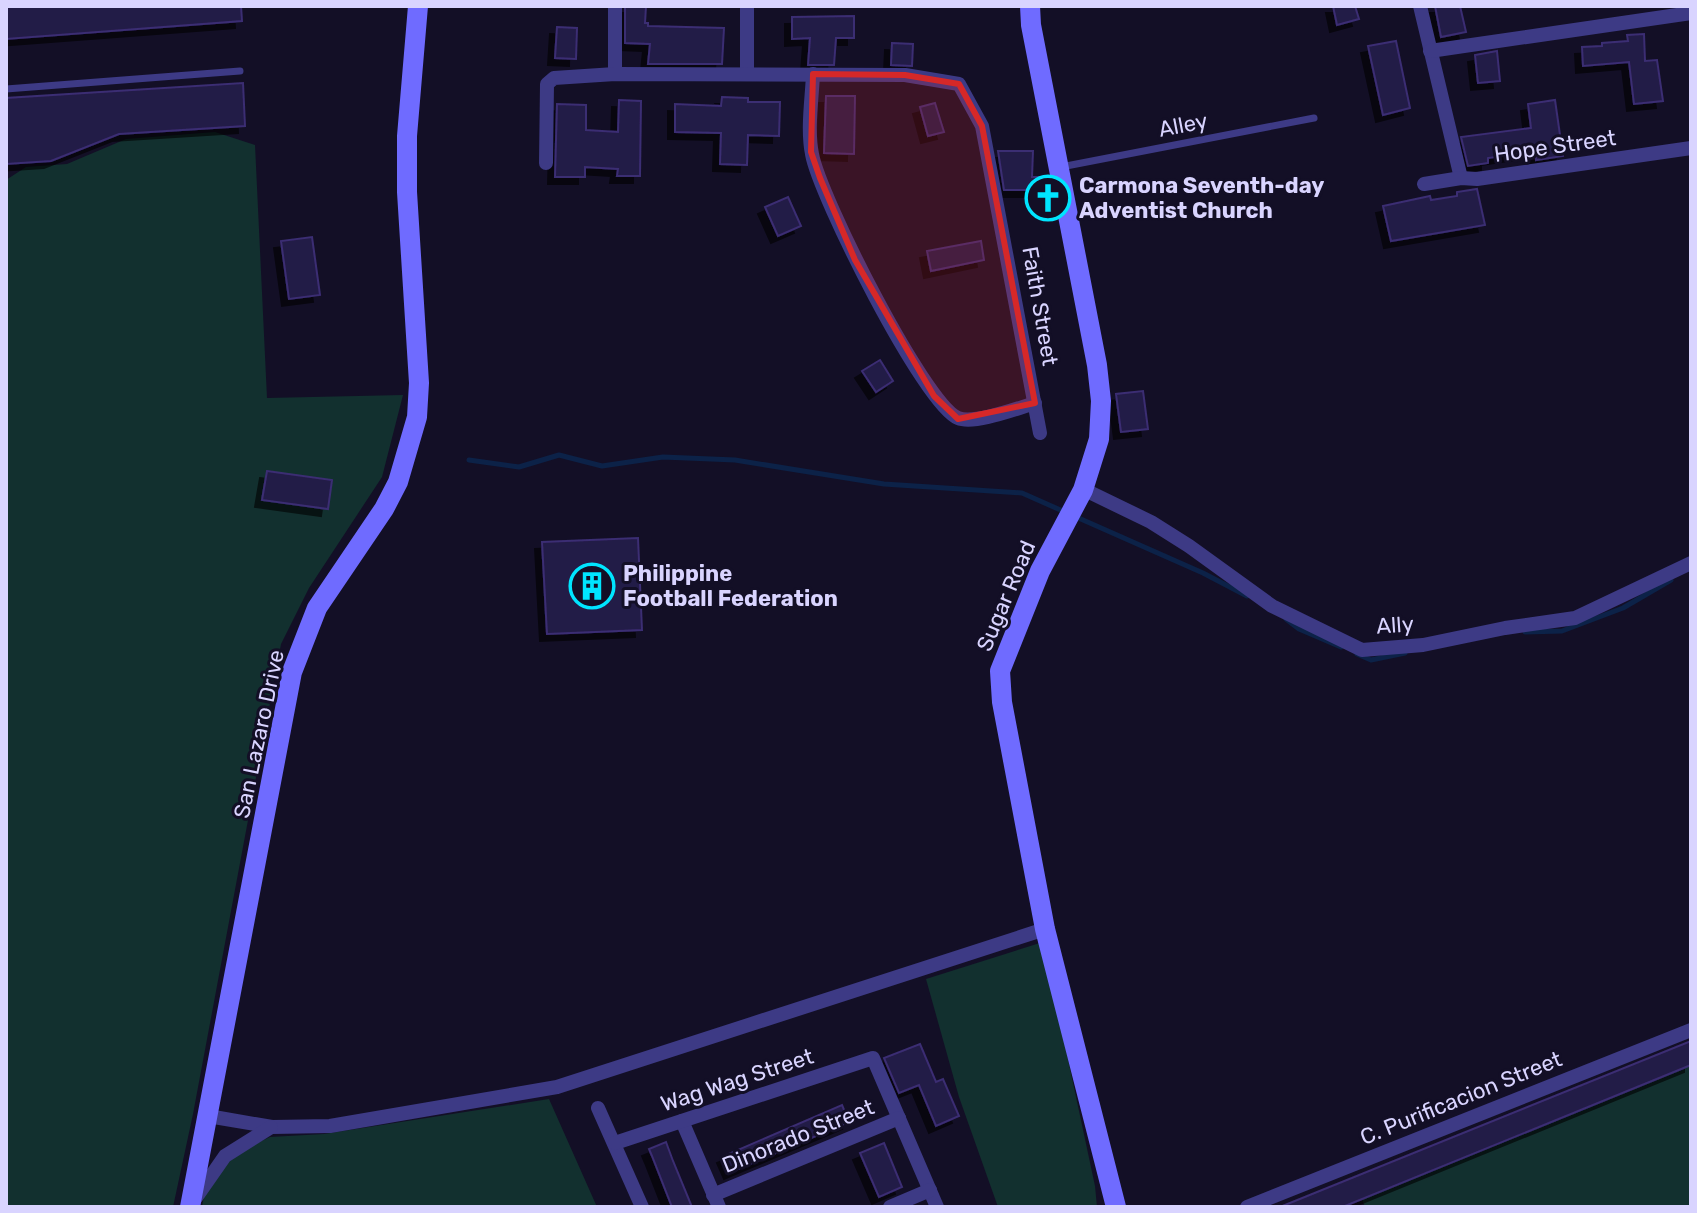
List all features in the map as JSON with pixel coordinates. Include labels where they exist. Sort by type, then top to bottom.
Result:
[{"type":"main road","name":"San Lazaro Drive","points":[[190,1206],[292,672],[317,608],[384,509],[398,482],[417,417],[419,383],[407,192],[407,136],[418,6]]},
{"type":"main road","name":"Sugar Road","points":[[1030,6],[1031,25],[1097,365],[1101,401],[1099,439],[1083,490],[1040,571],[1000,671],[1002,702],[1045,929],[1116,1207]]},
{"type":"street","points":[[615,6],[615,74]]},
{"type":"street","points":[[747,6],[747,74]]},
{"type":"street","points":[[1420,6],[1461,178]]},
{"type":"street","points":[[1430,51],[1691,13]]},
{"type":"street","name":"Faith Street","points":[[546,163],[547,84],[554,78],[615,74],[905,75],[959,84],[982,126],[1040,433]]},
{"type":"street","points":[[813,74],[811,152],[820,178],[855,260],[934,396],[958,419],[976,420],[1035,403]]},
{"type":"street","name":"Hope Street","points":[[1424,184],[1691,148]]},
{"type":"street","name":"Ally","points":[[1083,490],[1151,522],[1272,606],[1362,650],[1423,645],[1575,618],[1691,563]]},
{"type":"street","points":[[208,1116],[272,1127],[330,1126],[557,1087],[1045,929]]},
{"type":"street","name":"C. Purificacion Street","points":[[1247,1207],[1691,1030]]},
{"type":"street","name":"Wag Wag Street","points":[[615,1143],[873,1058],[899,1118]]},
{"type":"street","points":[[598,1108],[642,1207]]},
{"type":"street","points":[[899,1118],[937,1207]]},
{"type":"street","name":"Dinorado Street","points":[[716,1201],[899,1118]]},
{"type":"street","points":[[682,1121],[716,1201]]},
{"type":"street","points":[[190,1206],[225,1156],[272,1127]]},
{"type":"street","points":[[890,1207],[930,1190]]},
{"type":"lane","points":[[6,89],[240,71]]},
{"type":"lane","name":"Alley","points":[[1059,167],[1314,118]]},
{"type":"highlighted area","points":[[813,74],[905,75],[959,84],[982,126],[1035,403],[958,419],[934,396],[855,260],[820,178],[811,152]]},
{"type":"green space","points":[[215,132],[255,145],[267,398],[403,395],[382,477],[309,588],[281,644],[173,1207],[6,1207],[6,180],[26,167],[67,164],[126,139]]},
{"type":"green space","points":[[1043,942],[1097,1207],[998,1207],[959,1097],[926,979]]},
{"type":"green space","points":[[1691,1063],[1691,1207],[1365,1207],[1359,1192]]},
{"type":"green space","points":[[549,1099],[597,1207],[202,1207],[204,1196],[229,1156],[270,1137],[324,1134]]},
{"type":"building","points":[[6,6],[241,6],[242,21],[6,39]]},
{"type":"building","points":[[625,6],[646,6],[645,23],[648,26],[724,28],[722,64],[648,64],[650,44],[625,43]]},
{"type":"building","points":[[1333,6],[1355,6],[1359,19],[1337,25]]},
{"type":"building","points":[[1435,6],[1460,6],[1466,32],[1441,37]]},
{"type":"building","points":[[854,16],[854,38],[836,38],[834,65],[808,65],[810,38],[792,39],[792,17]]},
{"type":"building","points":[[557,27],[577,28],[576,59],[555,58]]},
{"type":"building","points":[[1644,34],[1645,61],[1657,60],[1663,101],[1634,104],[1629,62],[1583,66],[1582,47],[1628,41],[1627,35]]},
{"type":"building","points":[[1396,41],[1410,108],[1383,115],[1368,46]]},
{"type":"building","points":[[892,43],[913,44],[912,66],[891,65]]},
{"type":"building","points":[[1497,51],[1500,81],[1478,83],[1475,55]]},
{"type":"building","points":[[243,83],[245,126],[119,134],[51,161],[6,164],[6,98]]},
{"type":"building","points":[[826,96],[855,96],[854,154],[824,153]]},
{"type":"building","points":[[722,97],[748,98],[748,102],[780,102],[779,136],[748,135],[747,165],[720,164],[721,133],[675,132],[675,104],[721,106]]},
{"type":"building","points":[[619,100],[641,101],[640,176],[617,176],[618,169],[585,167],[585,177],[555,177],[557,104],[586,105],[586,130],[618,132]]},
{"type":"building","points":[[1555,100],[1563,156],[1536,160],[1535,151],[1488,158],[1488,163],[1468,166],[1461,137],[1531,128],[1528,104]]},
{"type":"building","points":[[935,103],[944,132],[928,136],[920,107]]},
{"type":"building","points":[[998,151],[1033,151],[1032,177],[1047,177],[1053,206],[1041,206],[1039,190],[1004,190]]},
{"type":"building","points":[[1477,189],[1485,225],[1391,241],[1383,206],[1430,196],[1431,200],[1457,196],[1457,192]]},
{"type":"building","points":[[788,197],[801,226],[778,236],[765,207]]},
{"type":"building","points":[[312,237],[320,295],[289,299],[281,241]]},
{"type":"building","points":[[981,241],[984,260],[931,271],[927,251]]},
{"type":"building","points":[[880,360],[893,381],[876,392],[862,371]]},
{"type":"building","points":[[1143,391],[1148,429],[1121,432],[1116,394]]},
{"type":"building","points":[[267,471],[332,480],[328,509],[262,500]]},
{"type":"building","name":"Philippine Football Federation","points":[[638,538],[642,630],[547,634],[542,542]]},
{"type":"building","points":[[1691,1041],[1691,1065],[1345,1206],[1280,1207]]},
{"type":"building","points":[[920,1044],[936,1082],[943,1079],[959,1116],[936,1126],[919,1085],[899,1093],[884,1058]]},
{"type":"building","points":[[842,1105],[849,1122],[731,1172],[724,1156]]},
{"type":"building","points":[[666,1142],[692,1207],[672,1207],[649,1149]]},
{"type":"building","points":[[884,1143],[902,1187],[879,1197],[860,1153]]},
{"type":"waterway","points":[[469,460],[519,467],[559,455],[602,466],[663,457],[735,460],[884,484],[1022,493],[1065,512]]},
{"type":"waterway","points":[[1074,516],[1203,573],[1247,596]]},
{"type":"waterway","points":[[1525,632],[1562,631],[1623,608],[1671,580]]},
{"type":"waterway","points":[[1286,619],[1299,629],[1341,647]]},
{"type":"waterway","points":[[1357,654],[1371,660],[1405,653]]},
{"type":"place","name":"Carmona Seventh-day Adventist Church","points":[[1048,198]]},
{"type":"place","name":"Philippine Football Federation","points":[[592,586]]}]
